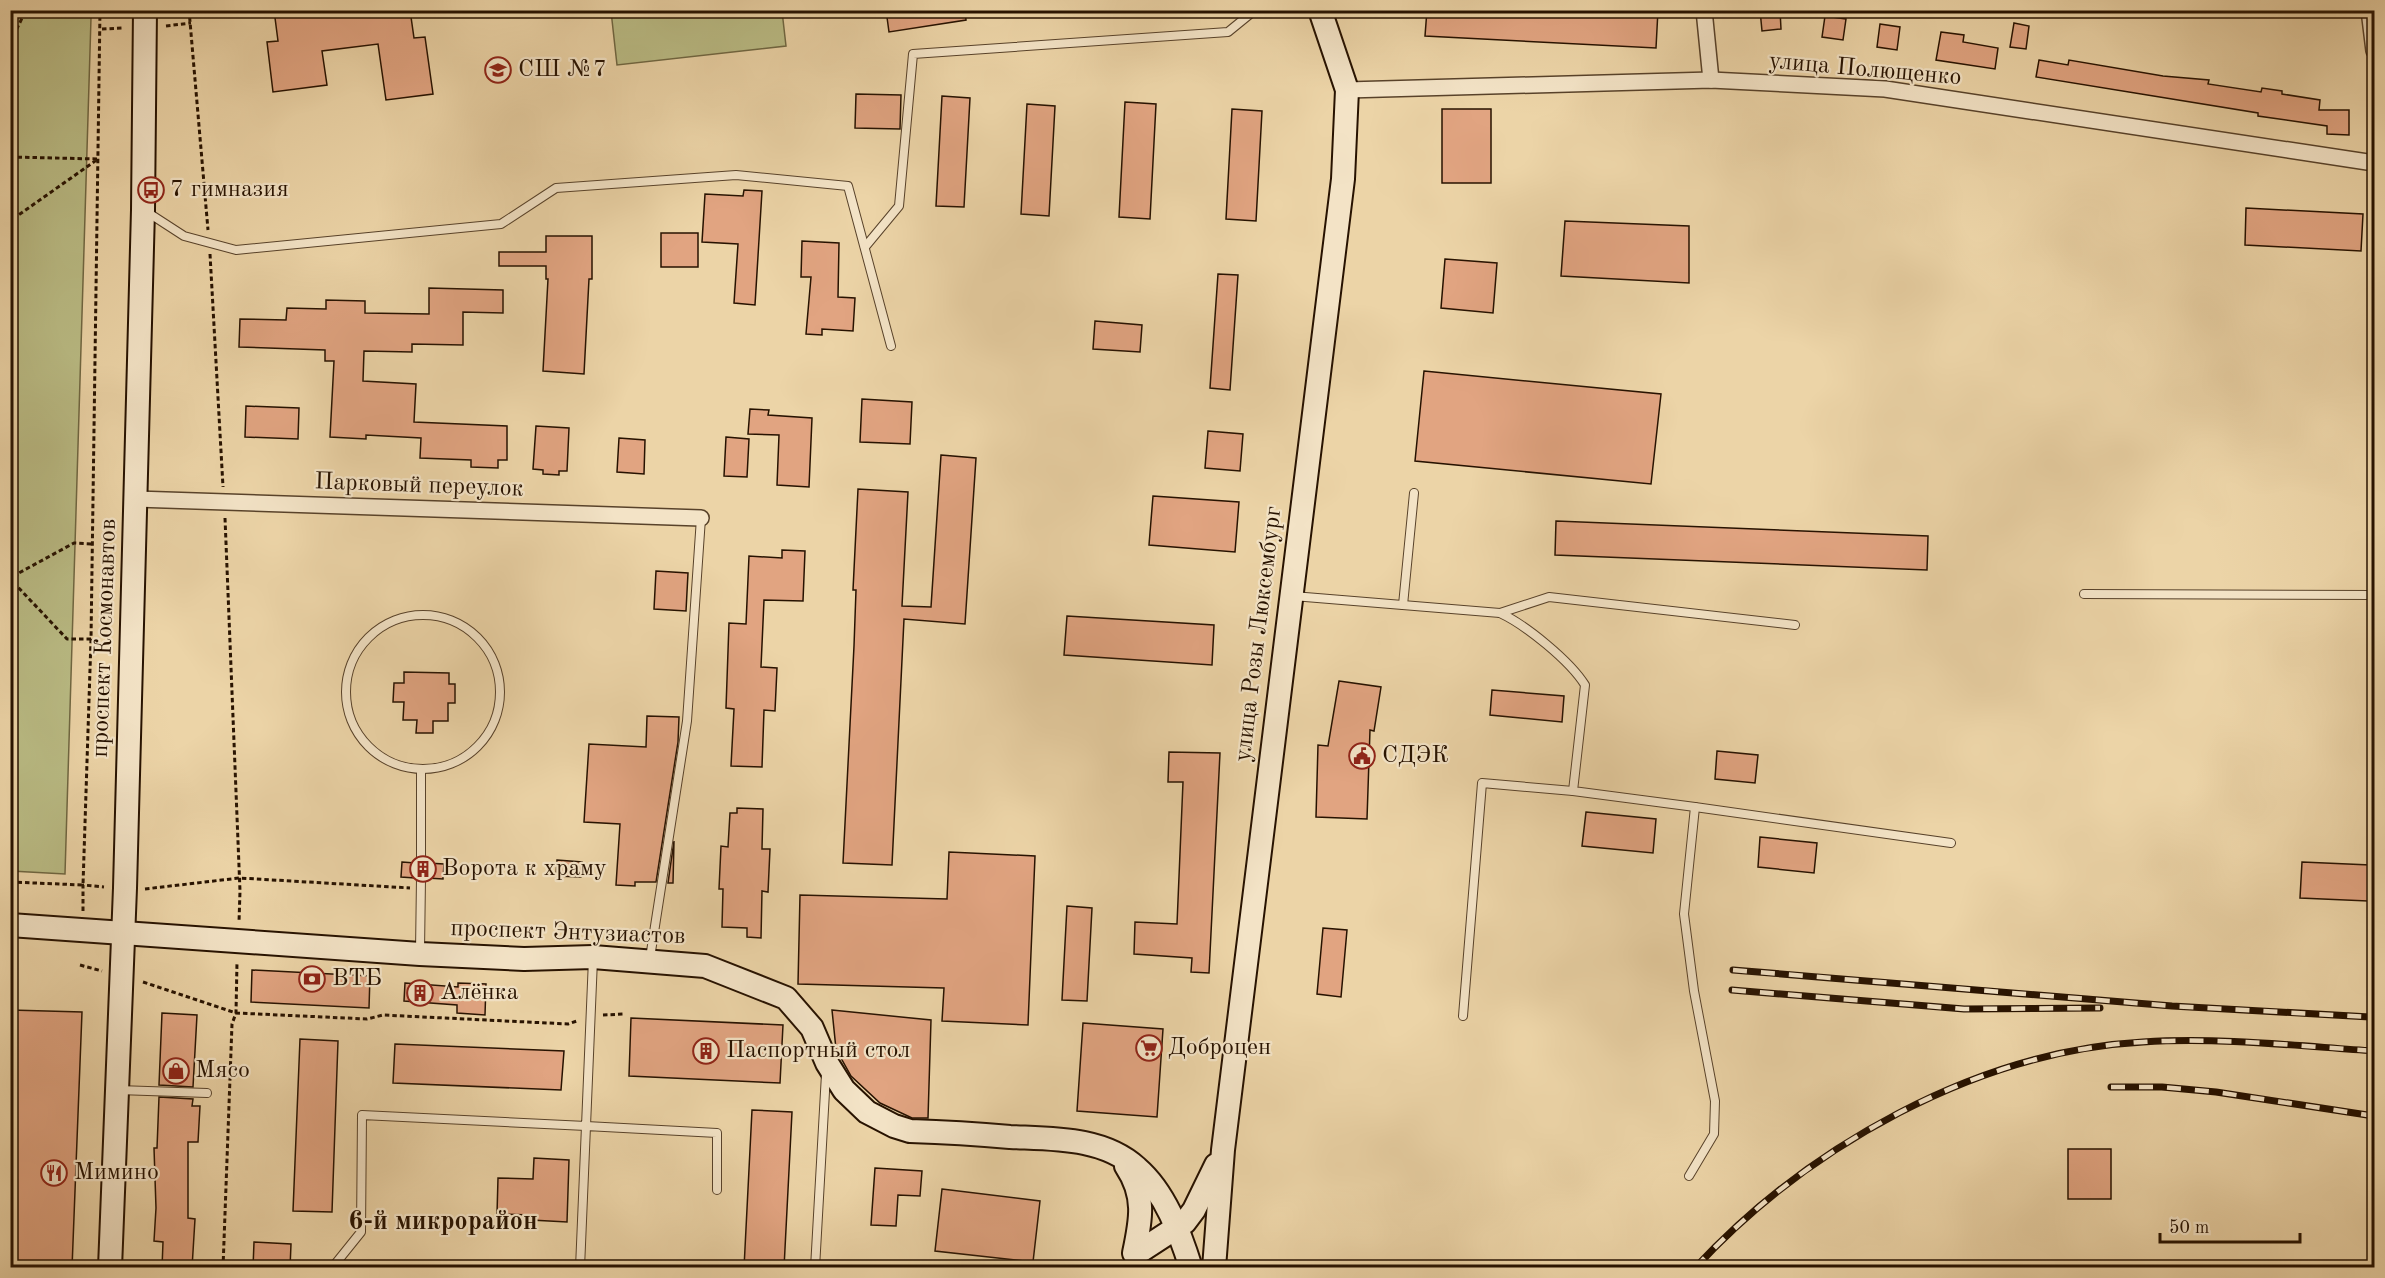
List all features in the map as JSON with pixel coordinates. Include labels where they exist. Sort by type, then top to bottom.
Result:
[{"type":"main road","name":"проспект Космонавтов","points":[[110,1268],[124,934],[143,210],[145,10]]},
{"type":"main road","name":"улица Розы Люксембург","points":[[1214,1268],[1222,1149],[1343,179],[1347,90],[1320,10]]},
{"type":"main road","name":"проспект Энтузиастов","points":[[10,925],[420,954],[524,958],[593,957],[705,966],[786,998],[812,1028],[827,1063],[844,1090],[867,1112],[894,1126],[909,1131],[1064,1140],[1100,1147],[1136,1166],[1149,1180],[1177,1229],[1191,1268]]},
{"type":"main road","points":[[1132,1257],[1177,1229],[1194,1210],[1222,1149]]},
{"type":"main road","points":[[1118,1155],[1136,1182],[1139,1192],[1140,1218],[1132,1257]]},
{"type":"main road","points":[[1132,1257],[1159,1248],[1170,1250],[1180,1256],[1191,1268]]},
{"type":"street","points":[[1704,10],[1711,80]]},
{"type":"street","points":[[2368,10],[2374,51]]},
{"type":"street","name":"улица Полющенко","points":[[1347,90],[1711,80],[1885,89],[2374,163]]},
{"type":"street","name":"Парковый переулок","points":[[136,499],[701,518]]},
{"type":"lane","points":[[865,247],[900,206],[913,54],[1228,32],[1255,10]]},
{"type":"lane","points":[[143,210],[184,236],[210,245],[236,250],[501,224],[556,188],[736,175],[848,186],[891,346]]},
{"type":"lane","points":[[1403,606],[1414,493]]},
{"type":"lane","points":[[650,960],[687,721],[701,518]]},
{"type":"lane","points":[[2084,594],[2374,595]]},
{"type":"lane","points":[[1291,596],[1500,613],[1515,620],[1576,670],[1585,685],[1573,791]]},
{"type":"lane","points":[[1500,613],[1549,597],[1795,626]]},
{"type":"lane","points":[[409,616],[430,616],[449,620],[469,630],[483,643],[494,660],[501,682],[500,704],[493,724],[481,745],[459,760],[439,768],[421,770],[395,764],[372,748],[356,730],[345,703],[344,684],[349,666],[358,650],[373,634],[389,623],[409,616]]},
{"type":"lane","points":[[421,770],[421,863]]},
{"type":"lane","points":[[1463,1016],[1482,783],[1573,791],[1951,843]]},
{"type":"lane","points":[[1689,1176],[1714,1134],[1715,1101],[1694,991],[1684,914],[1695,807]]},
{"type":"lane","points":[[420,954],[421,878]]},
{"type":"lane","points":[[580,1268],[593,957]]},
{"type":"lane","points":[[815,1268],[827,1063]]},
{"type":"lane","points":[[117,1090],[207,1093]]},
{"type":"lane","points":[[332,1268],[361,1232],[362,1115],[717,1133],[717,1190]]},
{"type":"path","points":[[10,43],[26,10]]},
{"type":"path","points":[[82,912],[93,544],[102,29],[100,10]]},
{"type":"path","points":[[189,10],[210,245],[224,502],[239,878],[236,1013],[232,1024],[223,1268]]},
{"type":"path","points":[[161,27],[190,23]]},
{"type":"path","points":[[102,29],[129,28]]},
{"type":"path","points":[[10,157],[98,159]]},
{"type":"path","points":[[10,221],[98,159]]},
{"type":"path","points":[[91,639],[67,639],[15,584],[17,574],[74,543],[93,544]]},
{"type":"path","points":[[143,890],[239,878],[421,889]]},
{"type":"path","points":[[10,882],[106,887]]},
{"type":"path","points":[[80,964],[236,1013],[367,1019],[383,1015],[568,1024],[591,1016],[625,1014]]},
{"type":"green space","points":[[10,11],[90,11],[91,18],[65,874],[11,871]]},
{"type":"green space","points":[[611,11],[782,11],[786,46],[617,65]]},
{"type":"building","points":[[274,10],[410,10],[414,38],[425,37],[433,94],[386,100],[378,44],[322,51],[327,85],[273,92],[267,42],[278,41]]},
{"type":"building","points":[[886,10],[965,10],[966,20],[889,32]]},
{"type":"building","points":[[1427,10],[1509,10],[1630,17],[1630,10],[1658,10],[1656,48],[1425,36]]},
{"type":"building","points":[[1760,10],[1780,10],[1781,29],[1762,31]]},
{"type":"building","points":[[1825,16],[1846,19],[1843,40],[1822,37]]},
{"type":"building","points":[[2014,23],[2029,26],[2026,49],[2010,47]]},
{"type":"building","points":[[1880,24],[1900,27],[1897,50],[1877,47]]},
{"type":"building","points":[[1941,32],[1964,35],[1963,42],[1998,48],[1995,69],[1936,60]]},
{"type":"building","points":[[2039,60],[2068,65],[2069,60],[2163,76],[2209,80],[2208,84],[2261,92],[2262,88],[2282,91],[2282,94],[2320,100],[2319,110],[2349,110],[2349,135],[2327,134],[2327,126],[2258,116],[2258,113],[2036,77]]},
{"type":"building","points":[[856,94],[901,95],[900,129],[855,128]]},
{"type":"building","points":[[942,96],[970,98],[964,207],[936,206]]},
{"type":"building","points":[[1125,102],[1156,104],[1150,219],[1119,217]]},
{"type":"building","points":[[1027,104],[1055,106],[1049,216],[1021,214]]},
{"type":"building","points":[[1232,109],[1262,111],[1256,221],[1226,219]]},
{"type":"building","points":[[1442,109],[1491,109],[1491,183],[1442,183]]},
{"type":"building","points":[[744,190],[762,191],[755,305],[734,303],[738,244],[702,242],[705,194],[743,196]]},
{"type":"building","points":[[2246,208],[2363,214],[2361,251],[2245,245]]},
{"type":"building","points":[[1565,221],[1689,226],[1689,283],[1561,276]]},
{"type":"building","points":[[661,233],[698,233],[698,267],[661,267]]},
{"type":"building","points":[[546,236],[592,236],[592,279],[589,279],[584,374],[543,371],[548,279],[546,279],[546,266],[499,266],[499,252],[546,252]]},
{"type":"building","points":[[802,241],[839,243],[838,297],[855,298],[853,331],[822,329],[822,335],[806,334],[811,277],[801,277]]},
{"type":"building","points":[[1445,259],[1497,263],[1493,313],[1441,308]]},
{"type":"building","points":[[1218,274],[1238,275],[1230,390],[1210,388]]},
{"type":"building","points":[[429,288],[503,290],[503,313],[463,312],[463,345],[412,344],[412,352],[364,351],[363,381],[416,384],[414,422],[507,426],[507,460],[498,460],[498,468],[471,467],[471,460],[420,458],[421,438],[366,435],[366,439],[330,437],[334,361],[325,361],[325,350],[239,347],[240,319],[286,320],[287,308],[326,309],[326,300],[365,301],[365,313],[429,314]]},
{"type":"building","points":[[1095,321],[1142,325],[1140,352],[1093,349]]},
{"type":"building","points":[[1424,371],[1661,394],[1651,484],[1415,461]]},
{"type":"building","points":[[862,399],[912,402],[910,444],[860,442]]},
{"type":"building","points":[[246,406],[299,408],[298,439],[245,437]]},
{"type":"building","points":[[750,409],[769,410],[768,415],[812,418],[809,487],[777,485],[779,435],[748,434]]},
{"type":"building","points":[[536,426],[569,428],[567,471],[559,471],[559,475],[543,474],[543,470],[533,469]]},
{"type":"building","points":[[1208,431],[1243,434],[1240,471],[1205,468]]},
{"type":"building","points":[[726,437],[749,439],[747,477],[724,476]]},
{"type":"building","points":[[619,438],[645,440],[644,474],[617,472]]},
{"type":"building","points":[[941,455],[976,458],[965,624],[904,619],[892,865],[843,863],[854,646],[856,590],[853,590],[858,489],[908,492],[902,606],[931,607]]},
{"type":"building","points":[[1153,496],[1239,502],[1235,552],[1149,545]]},
{"type":"building","points":[[1556,521],[1928,536],[1927,570],[1555,555]]},
{"type":"building","points":[[782,550],[805,551],[803,601],[764,600],[761,667],[777,668],[775,711],[764,710],[762,767],[731,766],[734,709],[726,708],[729,623],[746,624],[749,556],[782,558]]},
{"type":"building","points":[[656,571],[688,573],[686,611],[654,609]]},
{"type":"building","points":[[1067,616],[1214,625],[1212,665],[1064,655]]},
{"type":"building","points":[[404,672],[449,673],[449,684],[455,684],[455,703],[448,703],[448,721],[433,721],[433,733],[416,733],[417,720],[403,720],[404,702],[393,702],[394,683],[404,683]]},
{"type":"building","points":[[1339,681],[1381,687],[1374,731],[1370,730],[1367,819],[1316,817],[1318,745],[1328,746]]},
{"type":"building","points":[[1492,690],[1564,696],[1562,722],[1490,715]]},
{"type":"building","points":[[647,716],[679,717],[678,742],[656,882],[635,882],[635,886],[616,885],[620,824],[584,822],[589,744],[646,747]]},
{"type":"building","points":[[1717,751],[1758,755],[1755,783],[1715,779]]},
{"type":"building","points":[[1169,752],[1220,753],[1209,973],[1191,972],[1192,958],[1134,954],[1135,922],[1177,924],[1183,782],[1168,782]]},
{"type":"building","points":[[737,808],[763,809],[762,849],[770,849],[768,892],[762,891],[761,938],[747,937],[747,928],[722,927],[723,889],[719,889],[721,846],[728,847],[730,813],[737,813]]},
{"type":"building","points":[[1586,812],[1656,819],[1653,853],[1582,846]]},
{"type":"building","points":[[1760,837],[1817,843],[1814,873],[1758,867]]},
{"type":"building","points":[[674,841],[673,883],[668,883]]},
{"type":"building","points":[[949,852],[1035,856],[1028,1025],[942,1021],[944,988],[798,984],[800,895],[947,899]]},
{"type":"building","points":[[557,860],[582,862],[581,877],[556,876]]},
{"type":"building","name":"Ворота к храму","points":[[402,862],[415,863],[420,869],[424,868],[427,863],[444,864],[443,879],[427,878],[422,872],[418,873],[415,878],[401,877]]},
{"type":"building","points":[[2302,862],[2370,865],[2368,901],[2300,898]]},
{"type":"building","points":[[1067,906],[1092,908],[1087,1001],[1062,1000]]},
{"type":"building","points":[[1323,928],[1347,930],[1341,997],[1317,994]]},
{"type":"building","points":[[252,970],[370,976],[369,1008],[251,1002]]},
{"type":"building","points":[[405,983],[458,987],[458,983],[486,984],[485,1015],[457,1013],[457,1005],[404,1001]]},
{"type":"building","points":[[10,1010],[82,1012],[72,1268],[10,1268]]},
{"type":"building","points":[[832,1010],[931,1020],[928,1118],[912,1118],[880,1103],[851,1076],[836,1049]]},
{"type":"building","points":[[162,1013],[197,1015],[193,1087],[159,1085]]},
{"type":"building","name":"Паспортный стол","points":[[631,1018],[783,1025],[780,1083],[629,1076]]},
{"type":"building","points":[[1083,1023],[1163,1029],[1157,1117],[1077,1111]]},
{"type":"building","points":[[300,1039],[338,1041],[332,1212],[293,1211]]},
{"type":"building","points":[[395,1044],[564,1051],[561,1090],[393,1083]]},
{"type":"building","points":[[159,1097],[193,1099],[192,1106],[200,1106],[198,1142],[188,1142],[188,1218],[195,1219],[192,1268],[162,1268],[163,1242],[154,1241],[156,1208],[154,1148],[157,1148]]},
{"type":"building","points":[[752,1110],[792,1112],[784,1268],[744,1268]]},
{"type":"building","points":[[2068,1149],[2111,1149],[2111,1199],[2068,1199]]},
{"type":"building","points":[[534,1158],[569,1160],[567,1222],[531,1220],[531,1215],[497,1214],[498,1178],[533,1179]]},
{"type":"building","points":[[875,1168],[922,1171],[920,1196],[898,1195],[896,1226],[871,1225]]},
{"type":"building","points":[[942,1189],[1040,1201],[1033,1262],[935,1251]]},
{"type":"building","points":[[254,1242],[291,1244],[290,1268],[253,1268]]},
{"type":"railway","points":[[1733,970],[2172,1006],[2370,1017]]},
{"type":"railway","points":[[1732,990],[1964,1009],[2100,1008]]},
{"type":"railway","points":[[1695,1268],[1740,1224],[1789,1183],[1842,1146],[1899,1113],[1958,1086],[2019,1064],[2081,1049],[2143,1042],[2259,1043],[2374,1051]]},
{"type":"railway","points":[[2111,1087],[2162,1087],[2216,1092],[2374,1116]]},
{"type":"place","name":"СШ №7","points":[[498,70]]},
{"type":"place","name":"7 гимназия","points":[[151,190]]},
{"type":"place","name":"СДЭК","points":[[1362,756]]},
{"type":"place","name":"Ворота к храму","points":[[423,869]]},
{"type":"place","name":"ВТБ","points":[[312,979]]},
{"type":"place","name":"Алёнка","points":[[420,993]]},
{"type":"place","name":"Доброцен","points":[[1149,1048]]},
{"type":"place","name":"Паспортный стол","points":[[706,1051]]},
{"type":"place","name":"Мясо","points":[[176,1071]]},
{"type":"place","name":"Мимино","points":[[54,1173]]},
{"type":"district","name":"6-й микрорайон","points":[[443,1222]]}]
